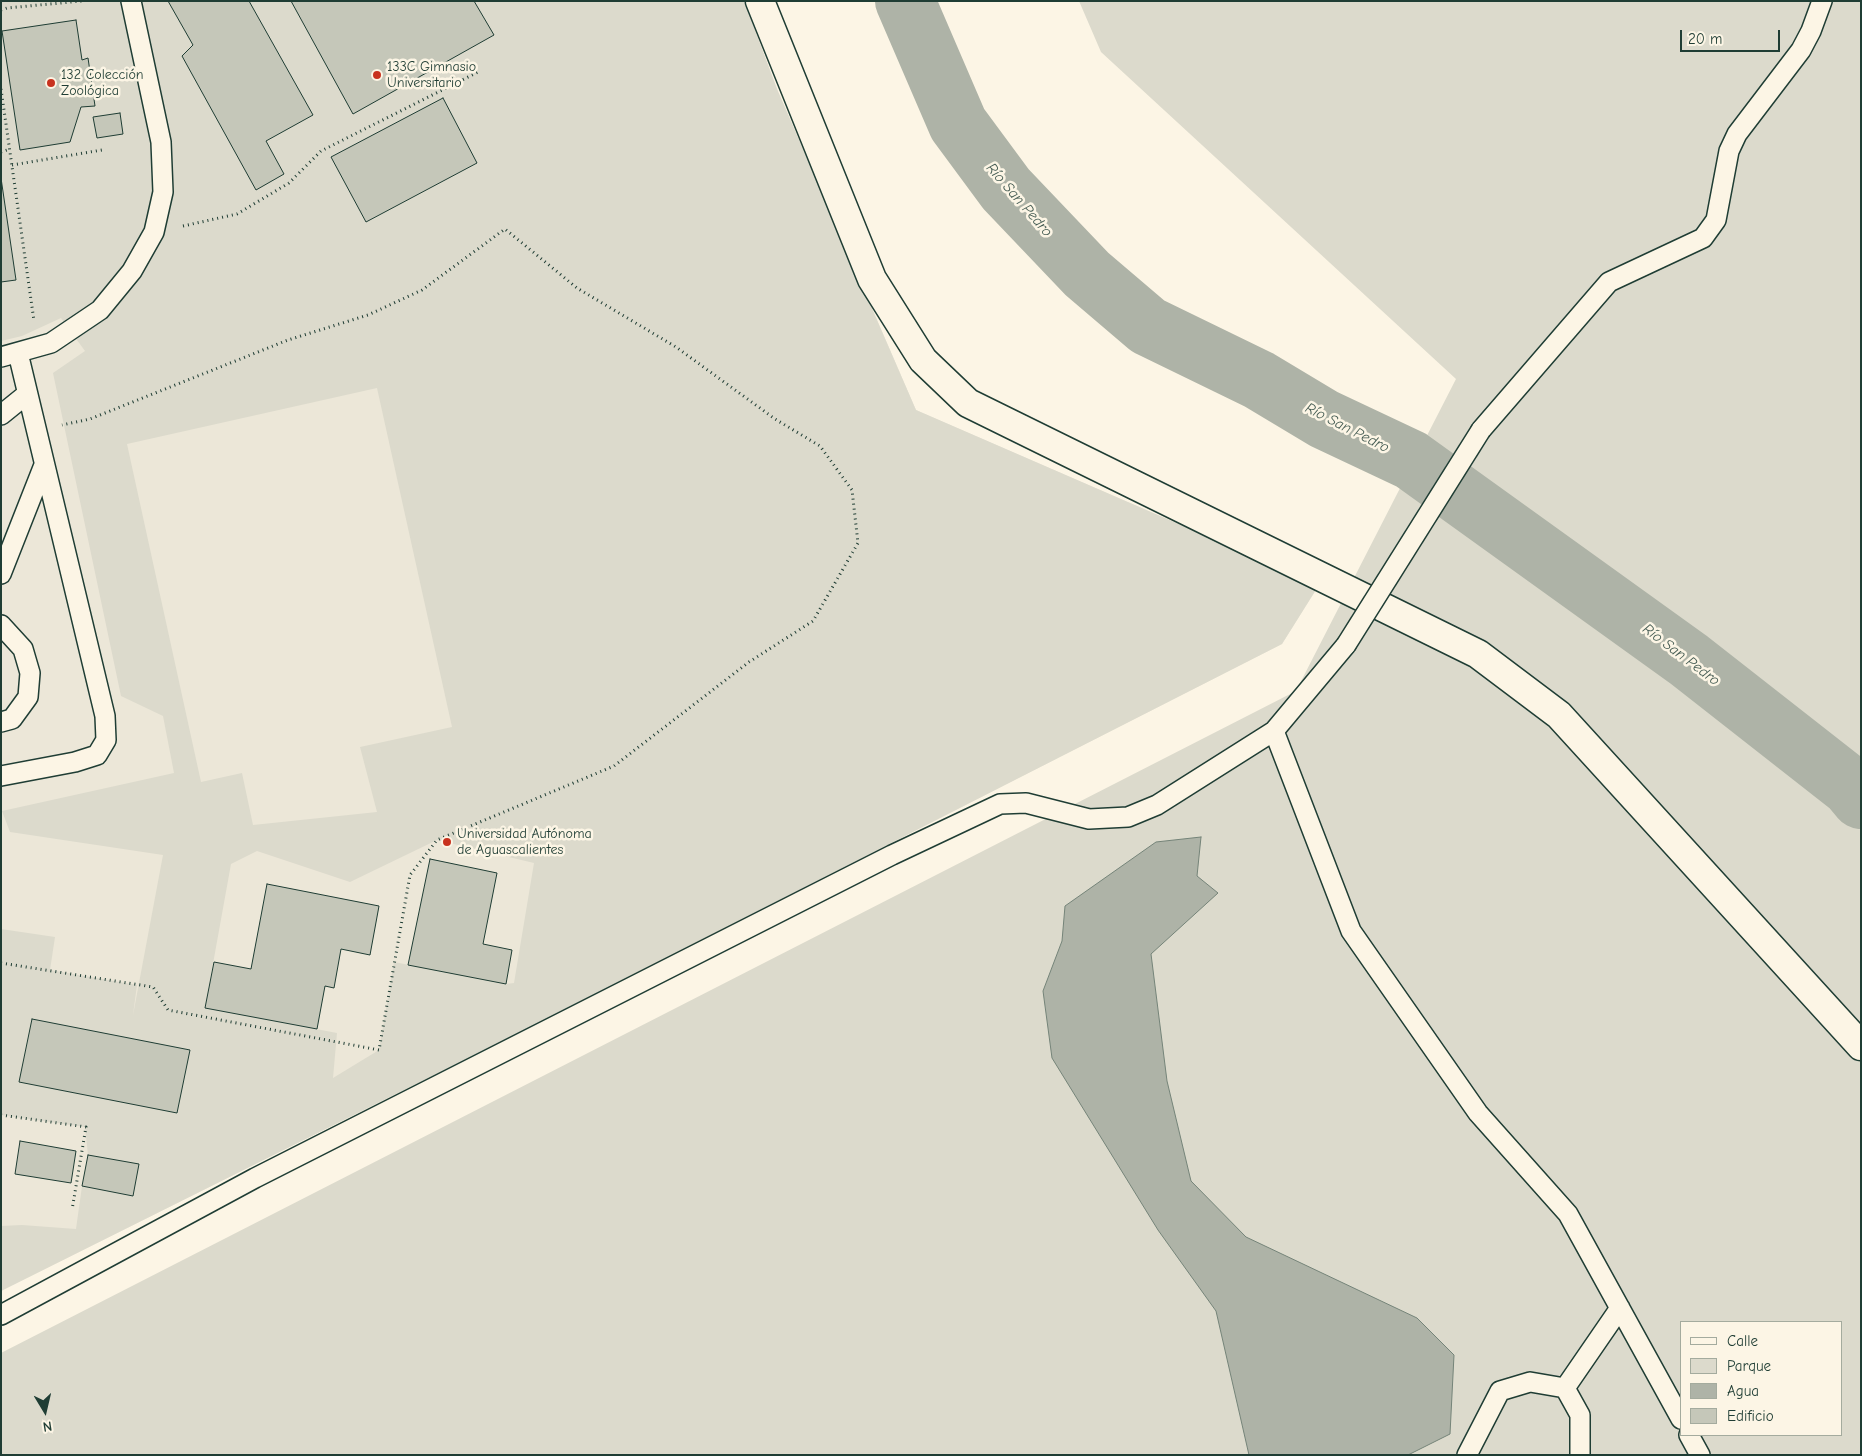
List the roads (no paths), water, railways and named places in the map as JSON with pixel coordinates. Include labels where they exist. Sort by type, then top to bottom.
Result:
[{"type":"street","points":[[760,1],[872,279],[923,360],[968,403],[1478,654],[1560,715],[1861,1046]]},
{"type":"lane","points":[[1,776],[75,762],[97,755],[106,740],[105,716],[27,394],[10,355],[51,343],[100,310],[132,271],[154,232],[163,192],[161,142],[132,1]]},
{"type":"lane","points":[[1,1315],[255,1178],[892,855],[1000,804],[1026,803],[1089,818],[1128,817],[1157,805],[1274,731],[1346,645],[1481,430],[1609,282],[1703,238],[1716,220],[1730,151],[1737,134],[1801,50],[1811,31],[1822,1]]},
{"type":"lane","points":[[1,415],[27,394]]},
{"type":"lane","points":[[1,573],[44,465]]},
{"type":"lane","points":[[1,625],[23,649],[30,674],[28,697],[12,719],[1,722]]},
{"type":"lane","points":[[1274,731],[1351,931],[1478,1113],[1568,1214],[1680,1417]]},
{"type":"lane","points":[[1565,1388],[1620,1308]]},
{"type":"lane","points":[[1467,1455],[1500,1391],[1530,1382],[1565,1388]]},
{"type":"lane","points":[[1565,1388],[1580,1415],[1580,1455]]},
{"type":"lane","points":[[1690,1436],[1700,1455]]},
{"type":"water","points":[[1201,837],[1197,876],[1218,893],[1151,954],[1167,1081],[1191,1181],[1246,1237],[1417,1318],[1454,1355],[1450,1434],[1408,1455],[1249,1455],[1216,1311],[1158,1230],[1052,1058],[1043,991],[1062,941],[1065,906],[1156,842]]},
{"type":"waterway","name":"Río San Pedro","points":[[905,1],[958,124],[1006,189],[1087,274],[1148,326],[1259,380],[1324,419],[1411,460],[1689,660],[1851,787],[1861,799]]},
{"type":"place","name":"133C Gimnasio Universitario","points":[[377,75]]},
{"type":"place","name":"132 Colección Zoológica","points":[[51,83]]},
{"type":"place","name":"Universidad Autónoma de Aguascalientes","points":[[447,842]]}]
